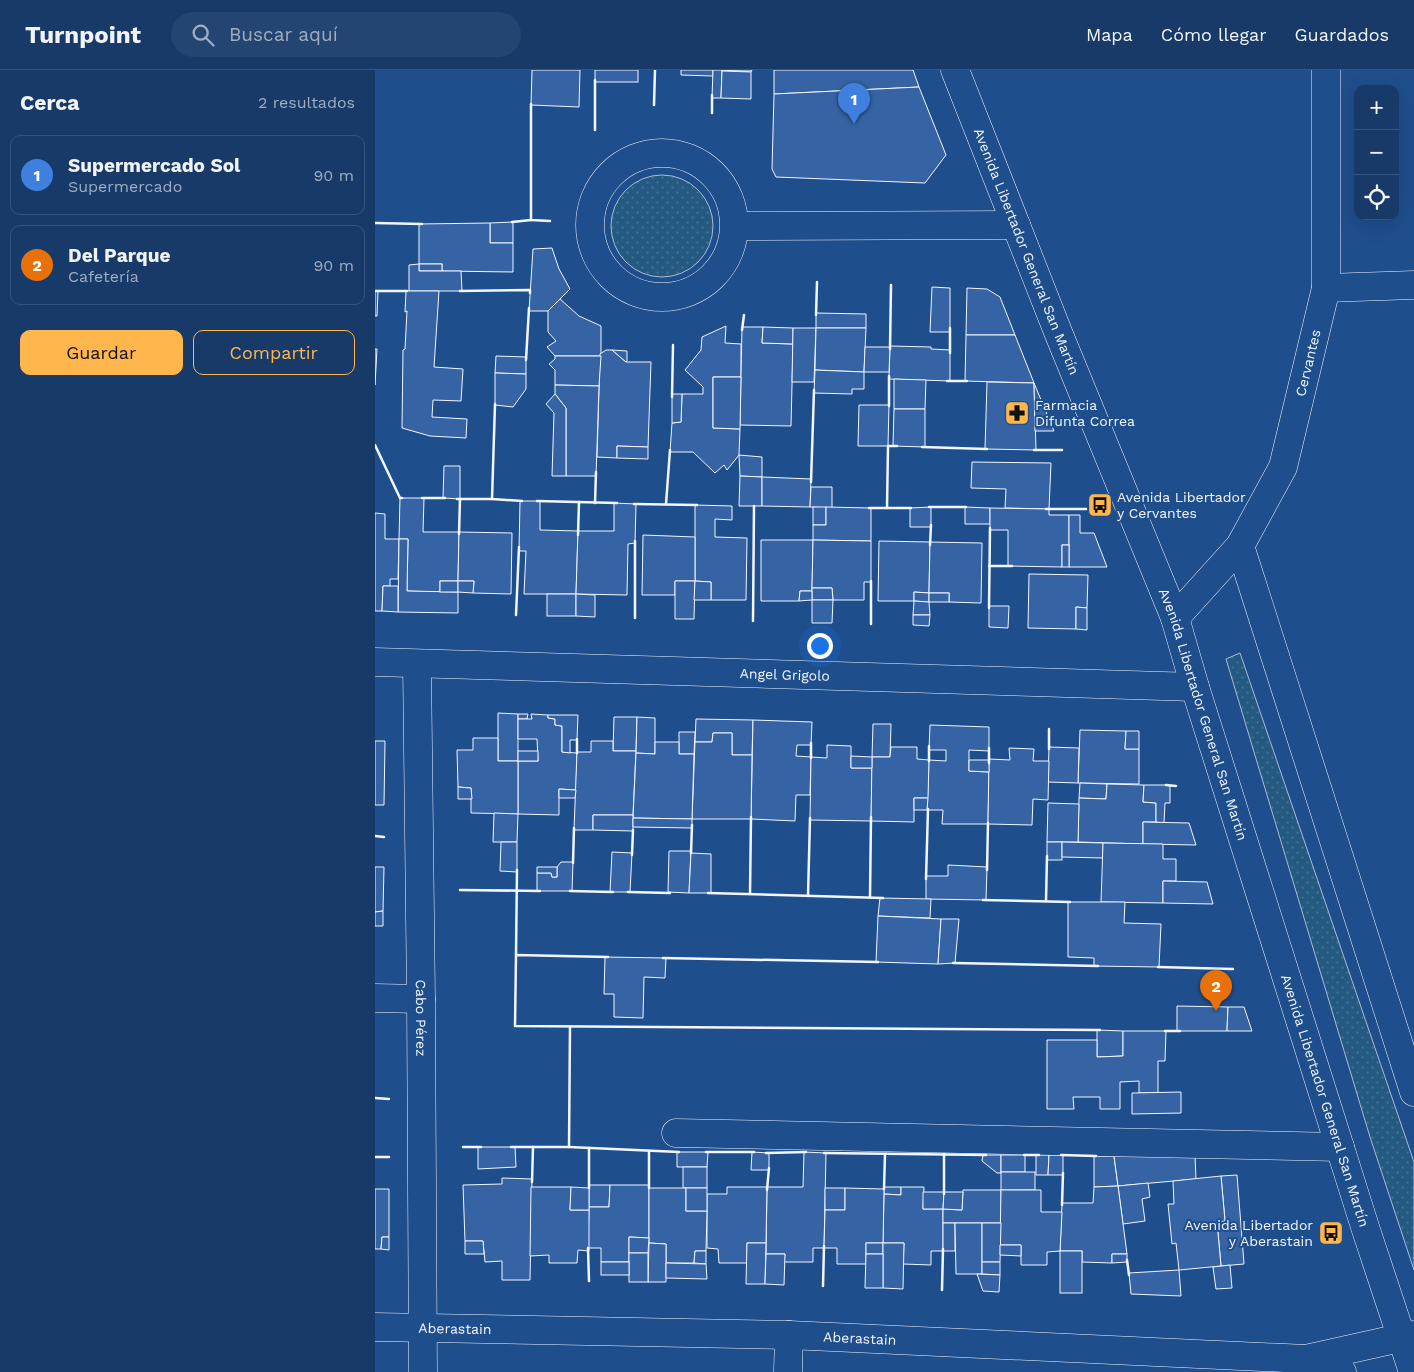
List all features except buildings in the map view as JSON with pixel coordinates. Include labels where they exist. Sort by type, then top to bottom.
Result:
[{"type":"street","name":"Avenida Libertador General San Martín","points":[[955,70],[1175,618],[1340,1147],[1408,1337],[1413,1372]]},
{"type":"street","name":"Cervantes","points":[[1175,618],[1240,546],[1283,467],[1326,288],[1326,70]]},
{"type":"street","points":[[650,153],[675,153],[699,162],[719,178],[731,201],[735,226],[731,248],[721,268],[705,285],[684,294],[661,298],[639,294],[618,282],[603,266],[593,245],[590,222],[594,199],[613,172],[627,162],[650,153]]},
{"type":"street","points":[[735,226],[1016,225]]},
{"type":"street","points":[[1326,288],[1414,285]]},
{"type":"street","points":[[1240,546],[1414,1092]]},
{"type":"street","name":"Angel Grigolo","points":[[375,662],[1195,687]]},
{"type":"street","name":"Cabo Pérez","points":[[417,664],[423,1372]]},
{"type":"street","points":[[375,998],[421,999]]},
{"type":"street","points":[[676,1133],[1340,1147]]},
{"type":"street","name":"Aberastain","points":[[375,1327],[789,1335],[1306,1359],[1342,1372]]},
{"type":"street","points":[[788,1372],[789,1335]]},
{"type":"street","points":[[1306,1359],[1408,1337]]},
{"type":"shaded area","points":[[662,175],[681,179],[698,190],[709,207],[713,226],[709,245],[698,262],[681,273],[662,277],[643,273],[626,262],[615,245],[611,226],[615,207],[626,190],[643,179]]},
{"type":"shaded area","points":[[1240,653],[1414,1162],[1414,1270],[1370,1137],[1226,659]]},
{"type":"wall","points":[[654,105],[655,70]]},
{"type":"wall","points":[[595,80],[595,130]]},
{"type":"wall","points":[[712,95],[712,113]]},
{"type":"wall","points":[[531,104],[531,220],[550,221]]},
{"type":"wall","points":[[512,222],[531,220]]},
{"type":"wall","points":[[375,223],[422,224]]},
{"type":"wall","points":[[816,315],[817,282]]},
{"type":"wall","points":[[890,349],[891,285]]},
{"type":"wall","points":[[460,291],[530,290],[530,293]]},
{"type":"wall","points":[[375,291],[407,291]]},
{"type":"wall","points":[[526,360],[529,308]]},
{"type":"wall","points":[[742,330],[744,315]]},
{"type":"wall","points":[[950,328],[950,353]]},
{"type":"wall","points":[[672,397],[673,345]]},
{"type":"wall","points":[[889,376],[889,406]]},
{"type":"wall","points":[[947,381],[967,381]]},
{"type":"wall","points":[[811,482],[814,390]]},
{"type":"wall","points":[[495,404],[492,499],[522,501]]},
{"type":"wall","points":[[375,445],[400,498],[402,498]]},
{"type":"wall","points":[[887,508],[888,446],[897,446]]},
{"type":"wall","points":[[922,447],[987,449]]},
{"type":"wall","points":[[666,504],[670,450]]},
{"type":"wall","points":[[1034,450],[1062,450]]},
{"type":"wall","points":[[595,503],[596,472]]},
{"type":"wall","points":[[422,498],[445,498]]},
{"type":"wall","points":[[457,499],[492,499]]},
{"type":"wall","points":[[459,534],[460,499]]},
{"type":"wall","points":[[537,501],[617,503]]},
{"type":"wall","points":[[578,535],[579,502]]},
{"type":"wall","points":[[634,504],[697,505]]},
{"type":"wall","points":[[753,621],[754,506]]},
{"type":"wall","points":[[929,507],[966,507]]},
{"type":"wall","points":[[869,508],[911,508]]},
{"type":"wall","points":[[1046,509],[1086,509]]},
{"type":"wall","points":[[930,545],[931,525]]},
{"type":"wall","points":[[989,608],[990,528]]},
{"type":"wall","points":[[635,541],[635,618]]},
{"type":"wall","points":[[516,615],[519,547]]},
{"type":"wall","points":[[989,566],[1012,566]]},
{"type":"wall","points":[[871,581],[871,624]]},
{"type":"wall","points":[[1049,729],[1049,749]]},
{"type":"wall","points":[[577,739],[577,753]]},
{"type":"wall","points":[[811,743],[811,758]]},
{"type":"wall","points":[[929,746],[929,761]]},
{"type":"wall","points":[[989,748],[989,763]]},
{"type":"wall","points":[[1166,785],[1176,786]]},
{"type":"wall","points":[[926,879],[928,809]]},
{"type":"wall","points":[[750,894],[751,817]]},
{"type":"wall","points":[[870,897],[871,817]]},
{"type":"wall","points":[[808,896],[810,818]]},
{"type":"wall","points":[[987,870],[988,823]]},
{"type":"wall","points":[[691,853],[692,825]]},
{"type":"wall","points":[[573,863],[574,828]]},
{"type":"wall","points":[[632,855],[633,830]]},
{"type":"wall","points":[[375,836],[384,837]]},
{"type":"wall","points":[[1046,901],[1047,856]]},
{"type":"wall","points":[[516,955],[517,870]]},
{"type":"wall","points":[[460,890],[540,891]]},
{"type":"wall","points":[[570,891],[613,892]]},
{"type":"wall","points":[[628,892],[670,893]]},
{"type":"wall","points":[[708,893],[883,898]]},
{"type":"wall","points":[[983,900],[1070,902]]},
{"type":"wall","points":[[608,957],[516,955],[515,1026],[1100,1030]]},
{"type":"wall","points":[[663,958],[878,962]]},
{"type":"wall","points":[[953,963],[1098,966]]},
{"type":"wall","points":[[1158,967],[1233,969]]},
{"type":"wall","points":[[569,1147],[570,1027]]},
{"type":"wall","points":[[1165,1031],[1180,1031]]},
{"type":"wall","points":[[375,1098],[389,1099]]},
{"type":"wall","points":[[463,1147],[481,1147]]},
{"type":"wall","points":[[511,1147],[569,1147],[679,1152]]},
{"type":"wall","points":[[532,1182],[533,1147]]},
{"type":"wall","points":[[589,1148],[589,1188]]},
{"type":"wall","points":[[649,1151],[649,1188]]},
{"type":"wall","points":[[706,1152],[754,1152]]},
{"type":"wall","points":[[766,1153],[806,1152]]},
{"type":"wall","points":[[824,1153],[986,1155]]},
{"type":"wall","points":[[884,1189],[885,1154]]},
{"type":"wall","points":[[944,1154],[944,1194]]},
{"type":"wall","points":[[1024,1155],[1039,1155]]},
{"type":"wall","points":[[1061,1155],[1096,1156]]},
{"type":"wall","points":[[375,1157],[389,1157]]},
{"type":"wall","points":[[767,1190],[769,1168]]},
{"type":"wall","points":[[1062,1205],[1063,1173]]},
{"type":"wall","points":[[823,1286],[824,1246]]},
{"type":"wall","points":[[588,1248],[589,1281]]},
{"type":"wall","points":[[942,1290],[943,1249]]},
{"type":"wall","points":[[1127,1260],[1129,1275]]},
{"type":"place","name":"Supermercado Sol","points":[[854,124]]},
{"type":"place","name":"Farmacia Difunta Correa","points":[[1017,413]]},
{"type":"place","name":"Avenida Libertador y Cervantes","points":[[1100,505]]},
{"type":"place","name":"Del Parque","points":[[1216,1011]]},
{"type":"place","name":"Avenida Libertador y Aberastain","points":[[1331,1233]]}]
